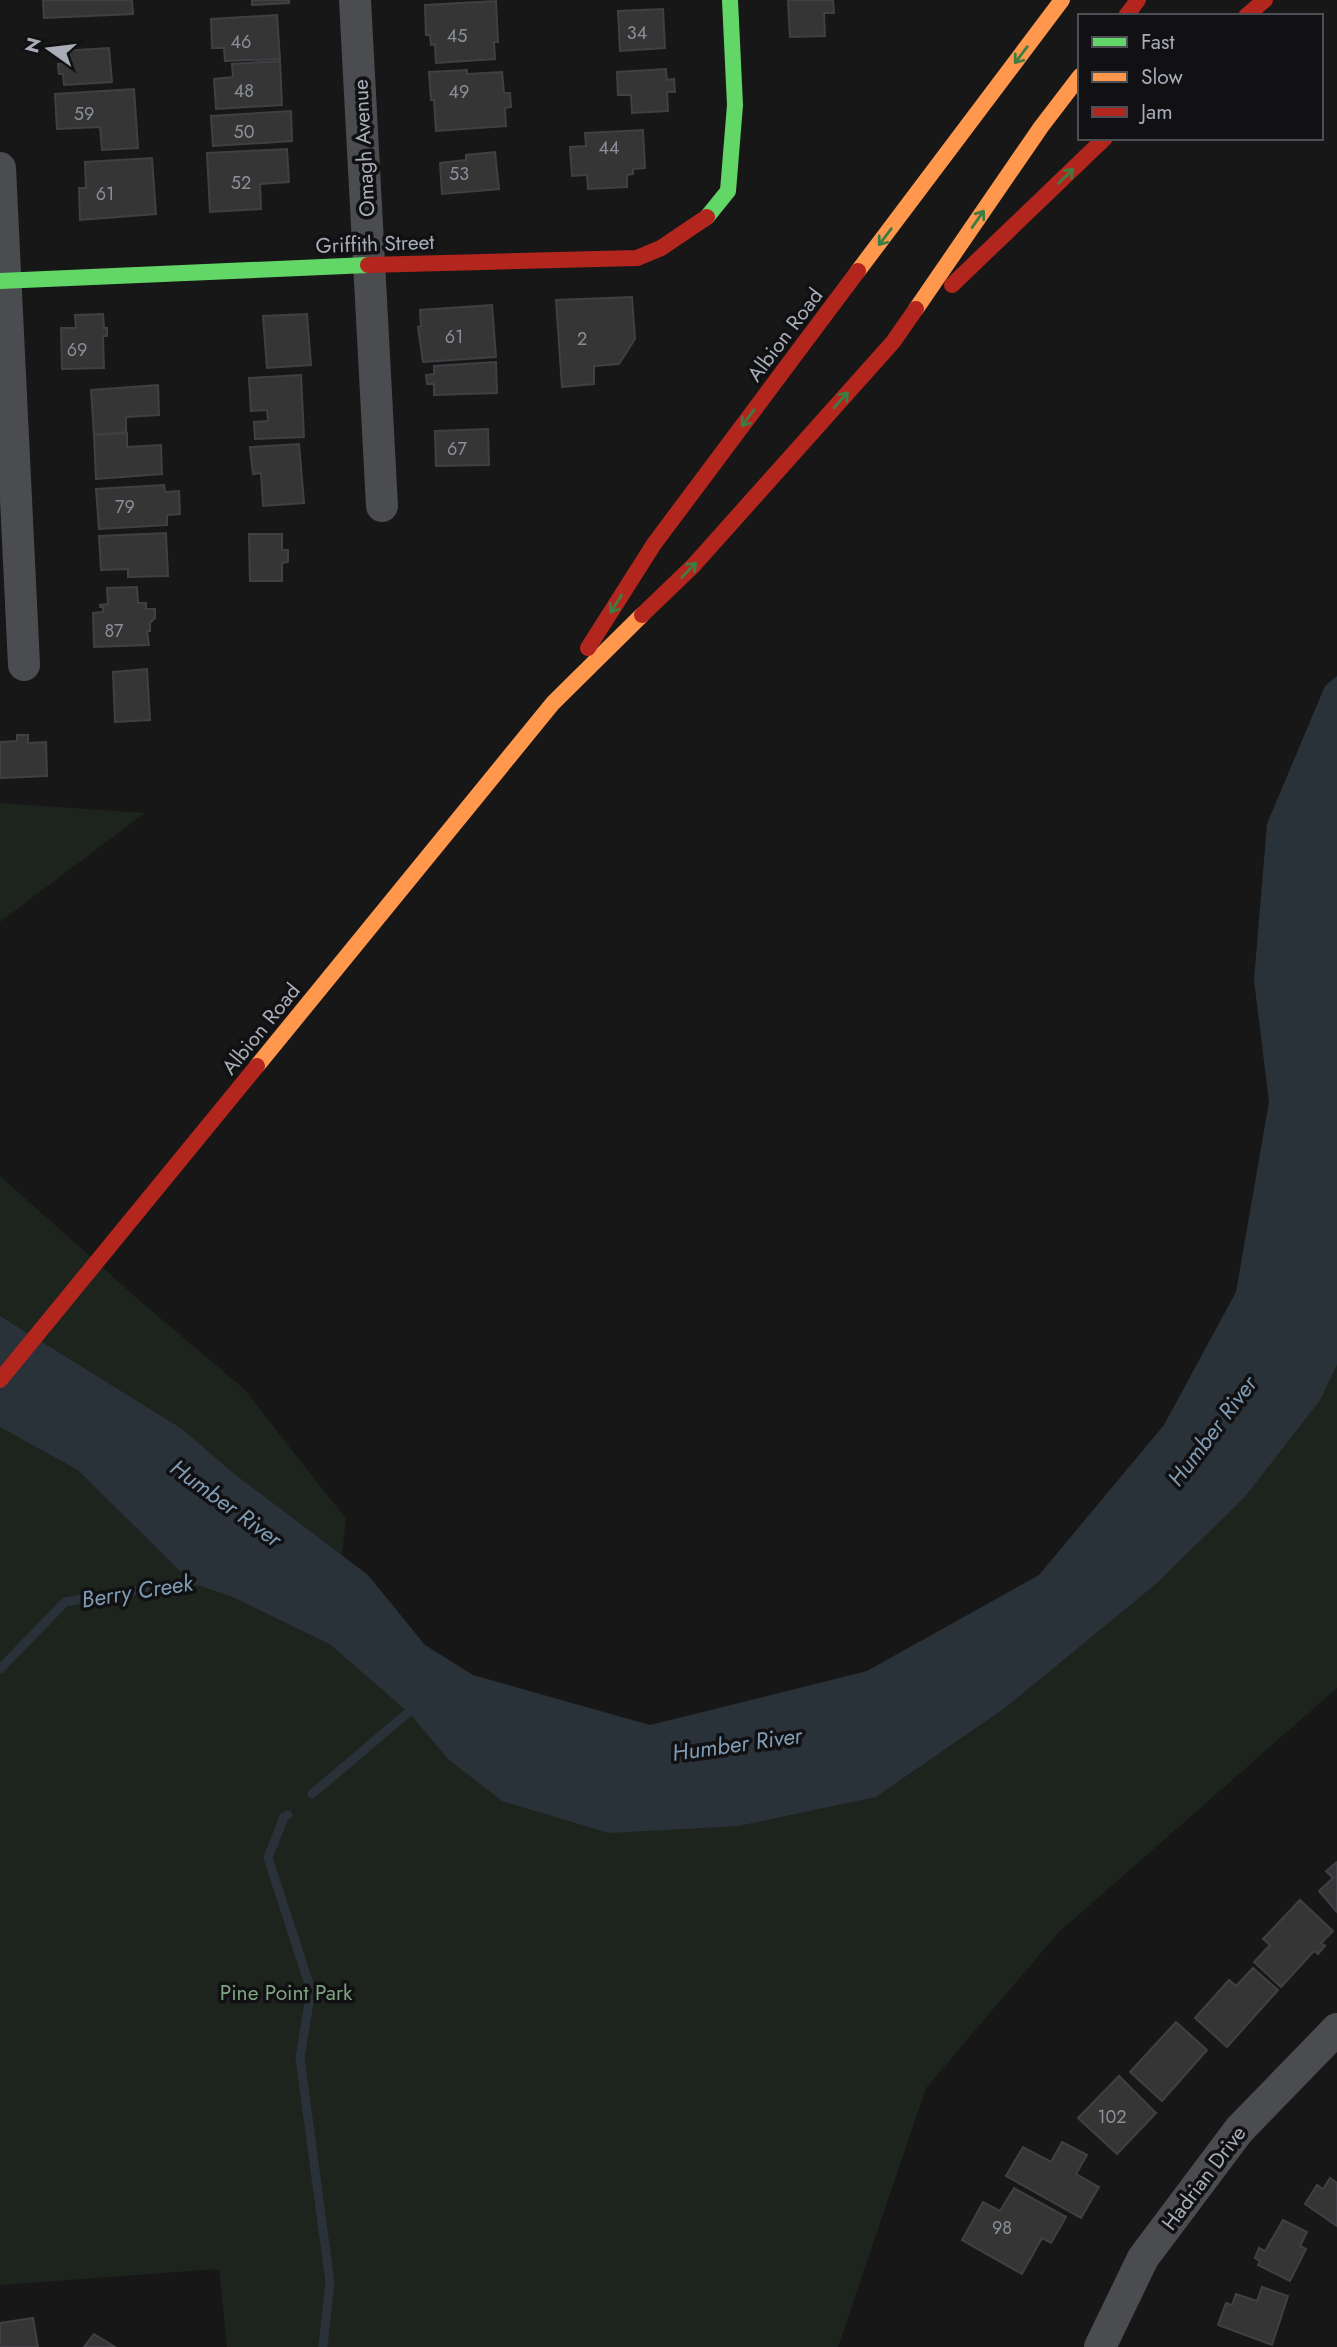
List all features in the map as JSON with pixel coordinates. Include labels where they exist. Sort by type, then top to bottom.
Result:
[{"type":"main road","name":"Griffith Street","points":[[3,281],[371,265],[637,258],[661,248],[705,220],[728,191],[735,105],[730,0]]},
{"type":"main road","points":[[1248,14],[1265,0]]},
{"type":"main road","name":"Albion Road","points":[[553,703],[654,544],[1066,3]]},
{"type":"main road","name":"Albion Road","points":[[0,1380],[553,703],[693,566],[892,342],[1041,127],[1078,79]]},
{"type":"main road","points":[[892,342],[1103,140]]},
{"type":"street","name":"Omagh Avenue","points":[[355,0],[382,506]]},
{"type":"street","points":[[0,168],[3,281],[24,665]]},
{"type":"street","name":"Hadrian Drive","points":[[1100,2347],[1143,2258],[1239,2130],[1337,2029]]},
{"type":"green space","points":[[0,803],[145,813],[0,922]]},
{"type":"green space","name":"Pine Point Park","points":[[0,1176],[244,1389],[346,1519],[332,1645],[410,1714],[448,1759],[739,1826],[876,1797],[1005,1708],[1156,1584],[1245,1497],[1319,1400],[1337,1365],[1337,1688],[1059,1932],[926,2088],[838,2347],[227,2347],[219,2269],[0,2285]]},
{"type":"water","name":"Humber River","points":[[1337,676],[1337,1365],[1320,1400],[1245,1497],[1156,1584],[1005,1708],[876,1797],[739,1826],[609,1833],[502,1801],[448,1759],[410,1714],[331,1645],[233,1597],[192,1583],[78,1470],[0,1427],[0,1316],[182,1429],[233,1473],[368,1575],[425,1645],[473,1675],[650,1725],[867,1671],[1039,1575],[1164,1425],[1236,1292],[1269,1102],[1254,980],[1267,824],[1325,686]]},
{"type":"building","points":[[43,0],[132,0],[133,14],[44,18]]},
{"type":"building","points":[[252,0],[289,0],[289,3],[252,5]]},
{"type":"building","points":[[788,0],[833,0],[834,13],[824,13],[825,36],[790,37]]},
{"type":"building","points":[[496,1],[498,42],[494,42],[495,59],[436,63],[435,44],[431,45],[430,35],[426,35],[425,5]]},
{"type":"building","points":[[663,9],[665,48],[620,51],[618,11]]},
{"type":"building","points":[[277,15],[280,59],[225,61],[224,48],[212,48],[211,19]]},
{"type":"building","points":[[109,48],[112,82],[64,85],[58,64],[62,64],[62,51]]},
{"type":"building","points":[[280,61],[282,105],[216,109],[214,79],[233,77],[232,64]]},
{"type":"building","points":[[666,69],[667,80],[674,79],[675,92],[667,92],[668,111],[632,113],[631,95],[618,95],[617,72]]},
{"type":"building","points":[[467,70],[467,74],[502,72],[504,93],[510,93],[511,107],[505,108],[506,126],[436,131],[429,72]]},
{"type":"building","points":[[134,89],[138,148],[102,150],[100,127],[57,129],[55,94]]},
{"type":"building","points":[[291,111],[292,141],[213,146],[211,116]]},
{"type":"building","points":[[643,130],[645,168],[633,169],[633,174],[627,175],[627,187],[588,189],[587,175],[572,176],[570,147],[586,146],[585,133]]},
{"type":"building","points":[[287,149],[289,182],[260,184],[261,209],[210,212],[207,153]]},
{"type":"building","points":[[495,152],[499,189],[442,194],[440,163],[466,160],[466,155]]},
{"type":"building","points":[[152,158],[156,214],[80,220],[79,188],[86,188],[85,162]]},
{"type":"building","points":[[632,297],[635,339],[619,364],[594,366],[594,384],[562,387],[556,300]]},
{"type":"building","points":[[492,305],[496,357],[423,362],[418,327],[421,326],[420,310]]},
{"type":"building","points":[[103,314],[104,328],[107,328],[107,336],[103,336],[104,368],[62,369],[61,328],[76,328],[75,315]]},
{"type":"building","points":[[307,314],[311,365],[267,368],[263,316]]},
{"type":"building","points":[[496,362],[497,393],[434,395],[434,384],[427,384],[426,375],[434,374],[434,366]]},
{"type":"building","points":[[301,375],[304,437],[255,439],[254,422],[268,421],[267,410],[251,411],[249,378]]},
{"type":"building","points":[[158,385],[159,415],[126,417],[126,432],[94,435],[91,390]]},
{"type":"building","points":[[488,429],[489,465],[436,466],[435,431]]},
{"type":"building","points":[[127,433],[127,447],[161,445],[162,474],[96,479],[94,435]]},
{"type":"building","points":[[299,444],[304,503],[263,506],[261,473],[253,474],[250,447]]},
{"type":"building","points":[[164,485],[165,492],[179,491],[180,514],[167,515],[167,525],[99,529],[96,489]]},
{"type":"building","points":[[166,533],[168,576],[128,577],[128,569],[101,570],[99,536]]},
{"type":"building","points":[[249,534],[282,534],[282,550],[288,550],[288,562],[282,563],[282,581],[250,581]]},
{"type":"building","points":[[137,587],[138,603],[146,603],[146,609],[155,609],[155,618],[150,623],[150,631],[147,631],[149,645],[94,647],[93,613],[103,612],[100,605],[108,604],[107,588]]},
{"type":"building","points":[[147,669],[150,720],[115,722],[113,672]]},
{"type":"building","points":[[17,735],[28,735],[28,743],[46,742],[47,776],[0,778],[0,742],[17,741]]},
{"type":"building","points":[[1337,1862],[1337,1912],[1319,1891],[1333,1878],[1326,1871]]},
{"type":"building","points":[[1300,1900],[1333,1931],[1321,1943],[1325,1946],[1318,1954],[1314,1951],[1281,1987],[1254,1962],[1270,1945],[1263,1939]]},
{"type":"building","points":[[1253,1968],[1278,1990],[1227,2047],[1195,2018],[1229,1980],[1236,1986]]},
{"type":"building","points":[[1176,2022],[1207,2050],[1162,2101],[1130,2072]]},
{"type":"building","points":[[1119,2076],[1156,2113],[1117,2154],[1078,2118]]},
{"type":"building","points":[[1062,2142],[1087,2155],[1076,2174],[1099,2187],[1081,2218],[1006,2176],[1023,2147],[1051,2162]]},
{"type":"building","points":[[1330,2178],[1337,2183],[1337,2226],[1305,2204],[1317,2185],[1323,2189]]},
{"type":"building","points":[[1014,2188],[1066,2217],[1051,2243],[1042,2238],[1022,2274],[962,2240],[983,2202],[1000,2211]]},
{"type":"building","points":[[1283,2220],[1307,2232],[1300,2246],[1306,2249],[1290,2281],[1258,2265],[1260,2261],[1255,2258],[1259,2248],[1265,2251]]},
{"type":"building","points":[[1262,2287],[1288,2296],[1272,2345],[1218,2325],[1226,2303],[1232,2305],[1236,2294],[1257,2301]]},
{"type":"building","points":[[33,2318],[38,2347],[0,2347],[0,2323]]},
{"type":"building","points":[[94,2334],[115,2347],[84,2347]]},
{"type":"waterway","name":"Berry Creek","points":[[0,1669],[65,1602],[203,1580]]},
{"type":"waterway","points":[[312,1794],[417,1705]]},
{"type":"waterway","points":[[288,1815],[284,1817],[268,1858],[311,1990],[300,2058],[330,2282],[323,2347]]},
{"type":"traffic: fast","points":[[707,217],[728,191],[735,105],[730,0]]},
{"type":"traffic: fast","points":[[0,281],[368,265]]},
{"type":"traffic: slow","points":[[858,271],[1062,0]]},
{"type":"traffic: slow","points":[[916,309],[1041,127],[1078,79]]},
{"type":"traffic: slow","points":[[257,1066],[553,703],[642,615]]},
{"type":"traffic: jam","points":[[1128,14],[1138,0]]},
{"type":"traffic: jam","points":[[1248,14],[1265,0]]},
{"type":"traffic: jam","points":[[952,285],[1103,140]]},
{"type":"traffic: jam","points":[[368,265],[637,258],[661,248],[707,217]]},
{"type":"traffic: jam","points":[[588,648],[654,544],[858,271]]},
{"type":"traffic: jam","points":[[642,615],[693,566],[893,342],[916,309]]},
{"type":"traffic: jam","points":[[0,1380],[257,1066]]}]
